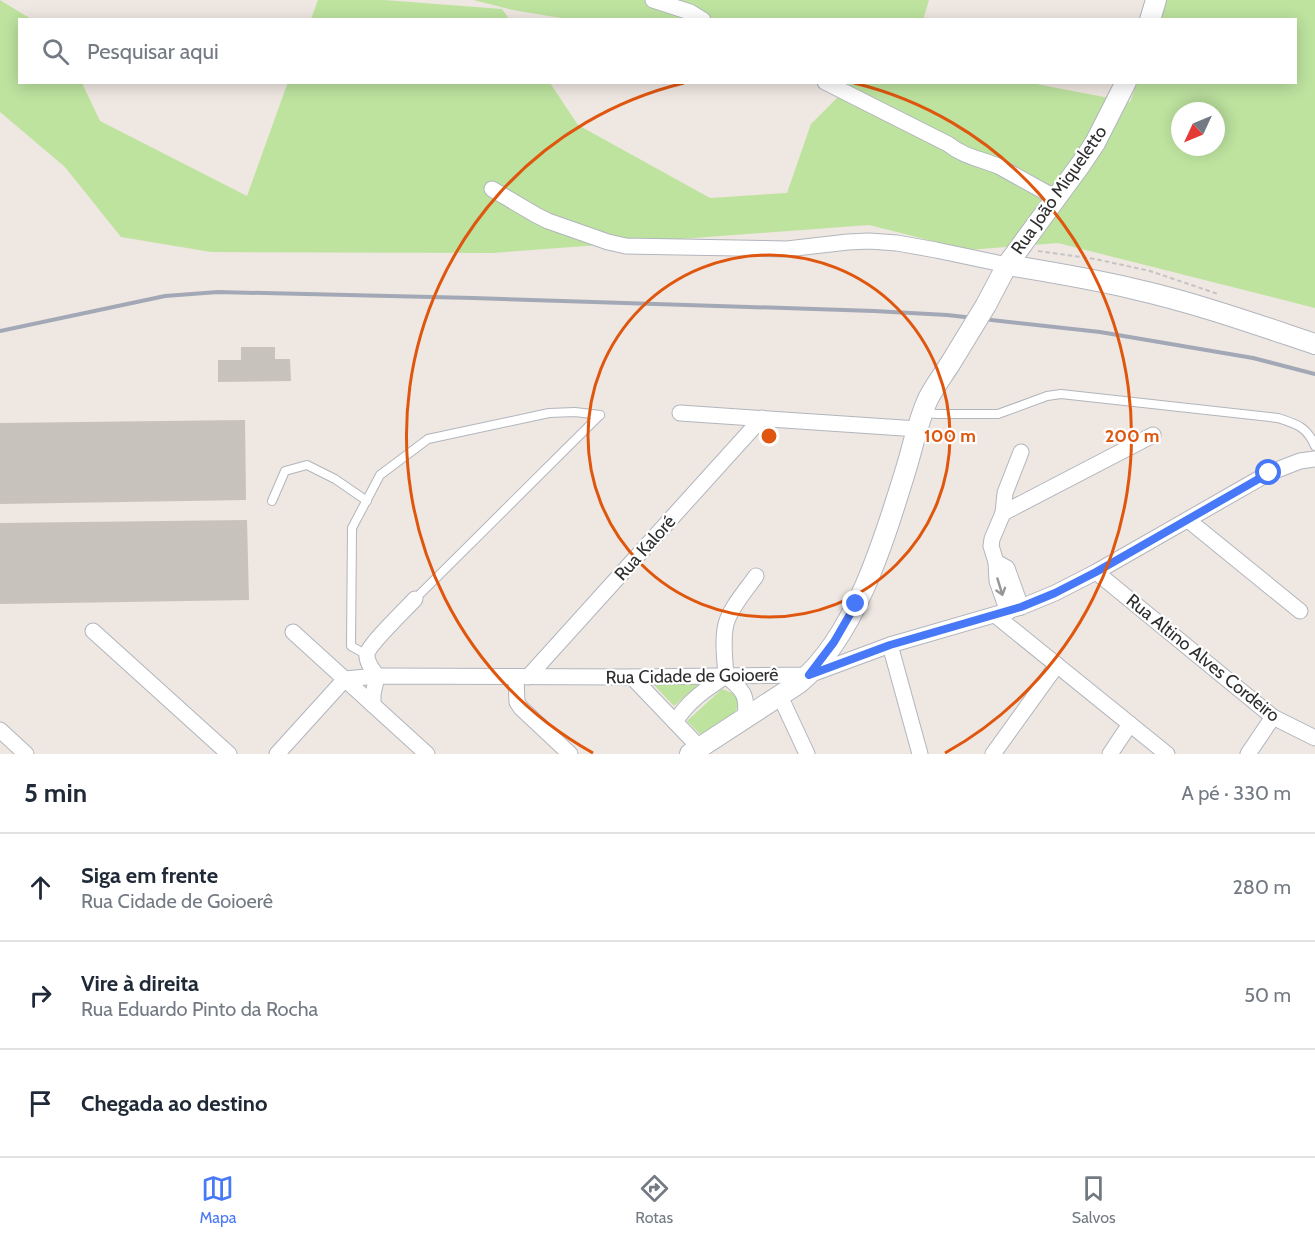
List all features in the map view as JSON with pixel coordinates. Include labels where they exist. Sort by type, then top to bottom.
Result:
[{"type":"main road","points":[[1151,18],[1156,0]]},
{"type":"main road","name":"Rua João Miqueletto","points":[[695,751],[809,675],[834,642],[865,586],[899,492],[929,398],[986,305],[1007,265],[1095,143],[1125,84]]},
{"type":"main road","points":[[1007,265],[1145,291],[1209,309],[1315,344]]},
{"type":"street","points":[[671,6],[700,18]]},
{"type":"street","points":[[829,84],[948,144],[961,147],[998,173],[1022,180],[1056,198]]},
{"type":"street","points":[[492,189],[536,216],[608,242],[626,246],[787,249],[869,241],[897,243],[1007,265]]},
{"type":"street","points":[[680,413],[762,418],[920,421]]},
{"type":"street","name":"Rua Kaloré","points":[[522,677],[762,418]]},
{"type":"street","points":[[1003,513],[1153,435]]},
{"type":"street","points":[[1021,452],[1005,493],[1003,513],[991,546],[996,562],[1007,568],[1008,611],[1057,665],[1167,754]]},
{"type":"street","name":"Rua Cidade de Goioerê","points":[[345,679],[376,676],[809,675],[890,645],[1008,611],[1055,593],[1269,473],[1300,461],[1315,459]]},
{"type":"street","points":[[1188,520],[1300,611]]},
{"type":"street","name":"Rua Altino Alves Cordeiro","points":[[1096,572],[1274,717],[1315,738]]},
{"type":"street","points":[[745,717],[747,705],[745,696],[739,687],[726,676],[724,632],[730,613],[756,576]]},
{"type":"street","points":[[373,705],[376,676],[368,662],[367,655],[377,640],[415,599]]},
{"type":"street","points":[[93,631],[229,754]]},
{"type":"street","points":[[293,632],[427,754]]},
{"type":"street","points":[[890,645],[920,754]]},
{"type":"street","points":[[993,754],[1057,665]]},
{"type":"street","points":[[675,722],[696,696],[726,676]]},
{"type":"street","points":[[522,677],[517,702],[570,754]]},
{"type":"street","points":[[632,677],[675,722],[695,751]]},
{"type":"street","points":[[277,754],[345,679]]},
{"type":"street","points":[[780,696],[807,754]]},
{"type":"street","points":[[1248,754],[1274,717]]},
{"type":"street","points":[[1110,754],[1130,724]]},
{"type":"street","points":[[0,730],[26,754]]},
{"type":"lane","points":[[920,421],[938,414],[999,414],[1047,396],[1061,394],[1278,418],[1305,429],[1315,446]]},
{"type":"lane","points":[[367,655],[351,646],[352,528],[380,475],[428,439],[549,413],[575,411],[600,415],[415,599]]},
{"type":"lane","points":[[272,501],[285,471],[307,465],[335,479],[366,501]]},
{"type":"green space","points":[[0,0],[29,18],[18,18],[18,84],[82,84],[100,121],[247,196],[287,84],[551,84],[578,125],[710,198],[787,193],[811,124],[851,84],[1036,84],[1130,102],[1137,84],[1297,84],[1297,18],[1158,18],[1164,0],[1315,0],[1315,308],[1058,243],[968,250],[869,225],[492,253],[211,252],[121,237],[65,167],[0,112]]},
{"type":"green space","points":[[318,0],[384,0],[502,9],[508,18],[311,18]]},
{"type":"green space","points":[[473,0],[929,0],[924,18],[561,18]]},
{"type":"green space","points":[[702,681],[674,706],[654,685],[654,683]]},
{"type":"green space","points":[[722,689],[735,695],[738,699],[737,708],[714,731],[700,734],[687,721]]},
{"type":"building","points":[[241,347],[275,347],[275,359],[290,359],[291,381],[218,382],[218,360],[241,360]]},
{"type":"building","points":[[245,420],[246,500],[0,504],[0,423]]},
{"type":"building","points":[[247,520],[249,600],[0,604],[0,523]]},
{"type":"railway","points":[[0,331],[165,296],[218,292],[874,311],[947,315],[1100,332],[1253,358],[1315,374]]},
{"type":"route","points":[[856,604],[834,642],[809,675],[890,645],[1021,607],[1055,593],[1269,473]]}]
